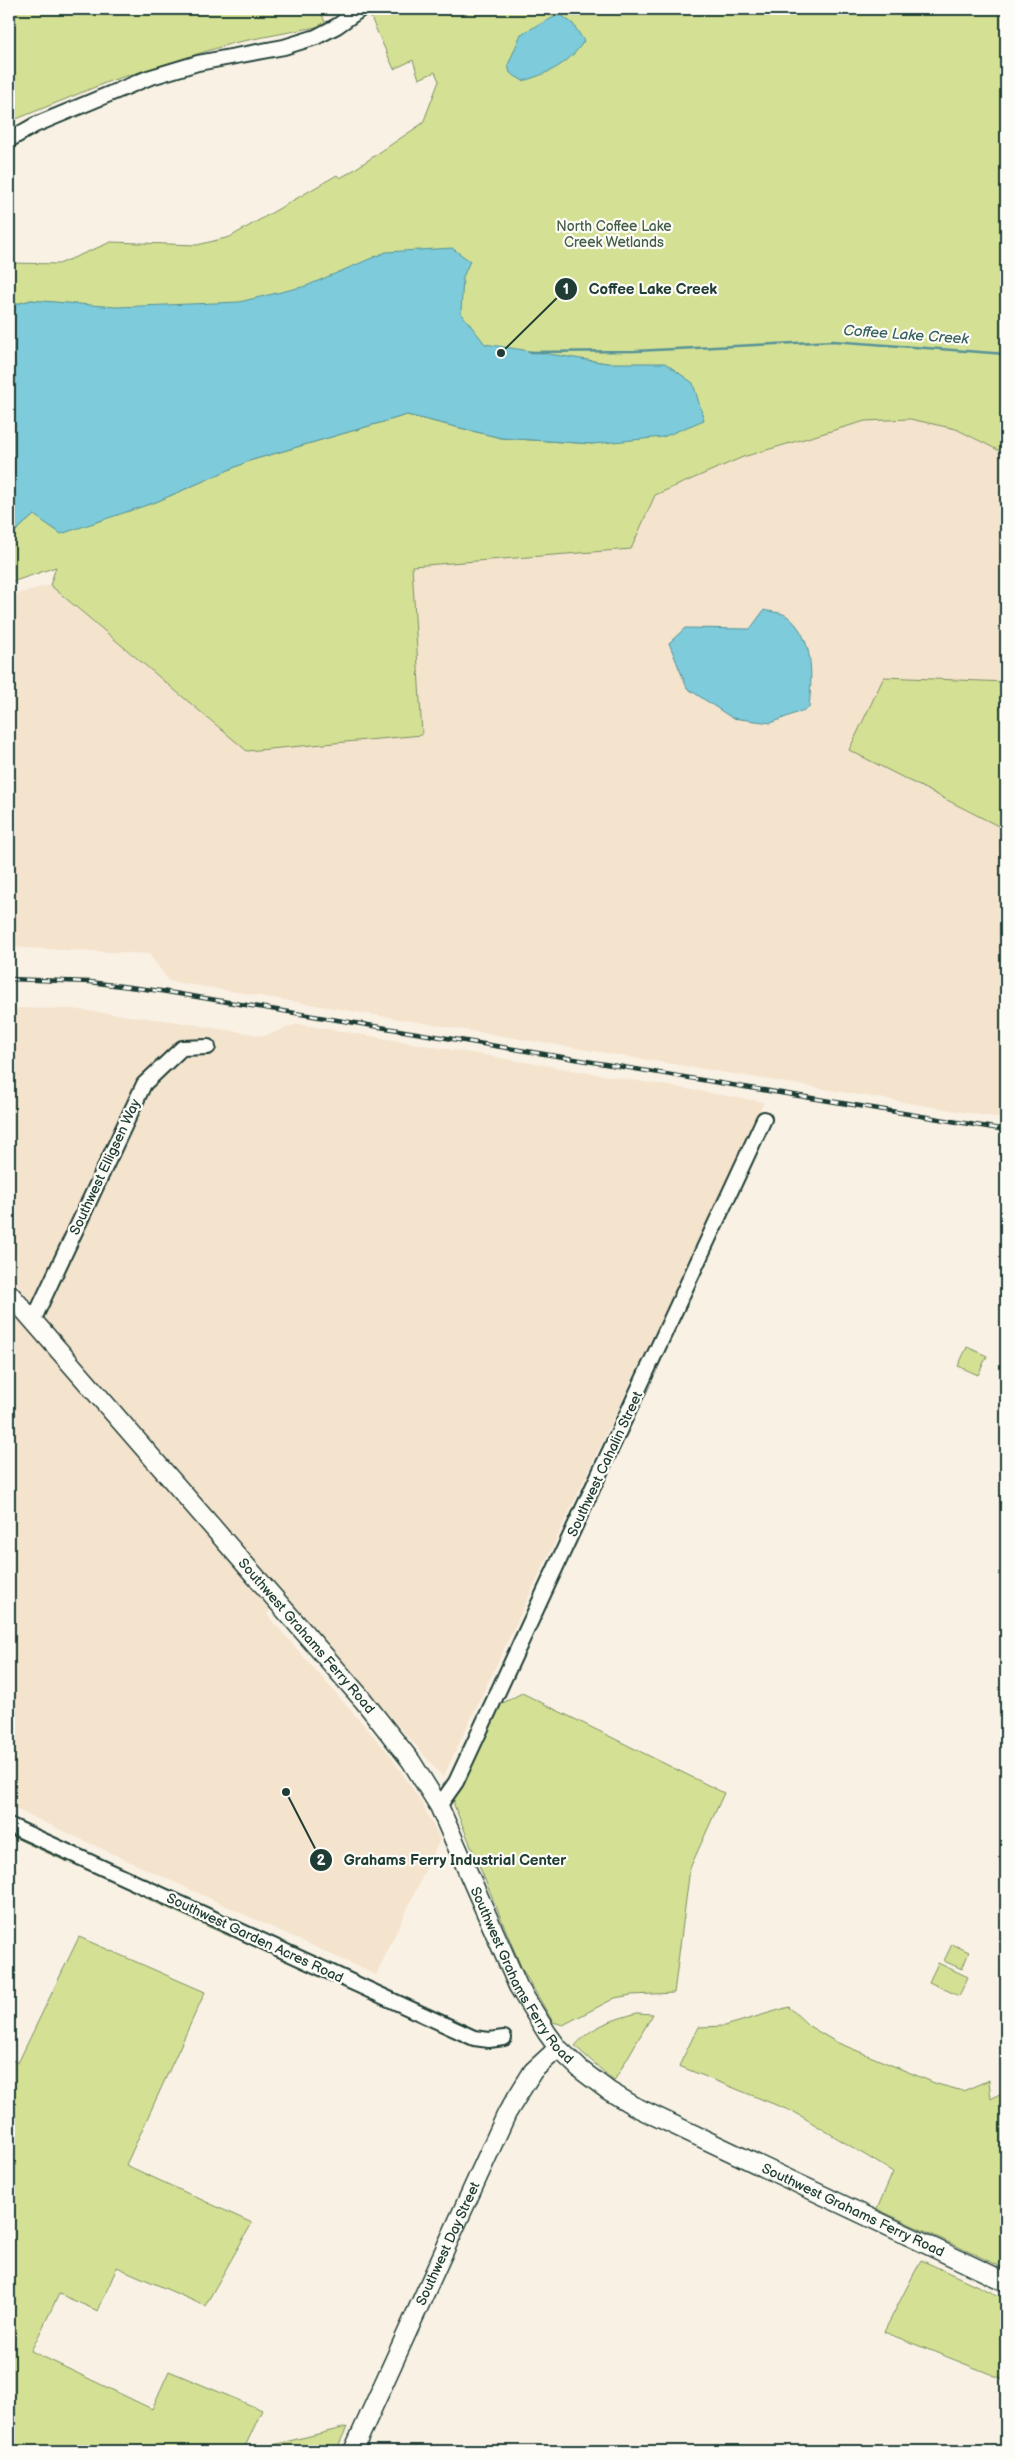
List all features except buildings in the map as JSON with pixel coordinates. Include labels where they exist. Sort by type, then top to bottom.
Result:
[{"type":"main road","name":"Southwest Grahams Ferry Road","points":[[9,1293],[363,1700],[411,1761],[439,1806],[518,1986],[558,2048],[595,2081],[636,2107],[1006,2282]]},
{"type":"main road","name":"Southwest Day Street","points":[[353,2451],[507,2113],[533,2072],[558,2048]]},
{"type":"street","points":[[9,140],[35,125],[158,75],[198,64],[286,47],[316,37],[338,26],[361,9]]},
{"type":"street","name":"Southwest Elligsen Way","points":[[33,1321],[144,1084],[182,1048],[208,1047]]},
{"type":"street","name":"Southwest Cahalin Street","points":[[439,1806],[460,1773],[764,1119]]},
{"type":"street","name":"Southwest Garden Acres Road","points":[[9,1825],[474,2038],[489,2040],[504,2038]]},
{"type":"shaded area","points":[[910,419],[956,429],[1006,454],[1006,1119],[169,981],[149,954],[9,947],[9,596],[50,585],[247,751],[422,734],[412,566],[631,549],[655,495],[743,457],[822,432],[865,421]]},
{"type":"shaded area","points":[[9,1008],[71,1009],[171,1021],[264,1036],[298,1024],[764,1102],[443,1777],[53,1330],[9,1274]]},
{"type":"shaded area","points":[[9,1304],[270,1610],[267,1615],[390,1755],[420,1800],[440,1839],[376,1975],[9,1806]]},
{"type":"green space","points":[[9,9],[320,9],[326,25],[233,43],[110,81],[9,122]]},
{"type":"green space","name":"North Coffee Lake Creek Wetlands","points":[[367,9],[1006,9],[1006,454],[956,429],[910,419],[865,421],[743,457],[655,495],[631,549],[412,566],[422,735],[247,751],[50,585],[56,567],[9,583],[9,537],[34,515],[156,502],[249,461],[407,415],[501,438],[593,444],[607,363],[535,353],[31,300],[9,306],[9,261],[11,263],[59,264],[111,242],[197,245],[230,237],[337,175],[340,178],[349,173],[423,123],[439,81],[435,72],[419,79],[413,60],[394,69]]},
{"type":"green space","points":[[884,677],[1006,682],[1006,830],[849,750]]},
{"type":"green space","points":[[967,1347],[987,1356],[978,1375],[958,1366]]},
{"type":"green space","points":[[522,1693],[724,1793],[690,1868],[674,1993],[631,1995],[615,1998],[563,2025],[553,2022],[522,1969],[454,1805],[454,1799],[499,1705]]},
{"type":"green space","points":[[9,1833],[68,1860],[67,1862],[9,1835]]},
{"type":"green space","points":[[149,1897],[231,1935],[231,1937],[148,1899]]},
{"type":"green space","points":[[79,1937],[205,1992],[126,2165],[252,2223],[205,2306],[117,2267],[98,2311],[59,2294],[31,2351],[152,2409],[169,2371],[262,2410],[243,2451],[9,2451],[9,2058],[18,2063]]},
{"type":"green space","points":[[952,1944],[969,1952],[962,1969],[944,1961]]},
{"type":"green space","points":[[938,1963],[968,1977],[959,1996],[929,1982]]},
{"type":"green space","points":[[789,2007],[809,2026],[836,2042],[937,2084],[963,2091],[989,2080],[991,2099],[1006,2090],[1006,2269],[877,2209],[893,2172],[796,2113],[679,2066],[698,2027],[725,2026]]},
{"type":"green space","points":[[637,2013],[653,2014],[614,2081],[575,2046],[595,2029],[611,2021]]},
{"type":"green space","points":[[921,2260],[1006,2299],[1006,2373],[1003,2379],[884,2332]]},
{"type":"green space","points":[[347,2427],[336,2451],[248,2451]]},
{"type":"water","points":[[560,14],[573,24],[584,41],[578,49],[565,62],[550,71],[532,78],[523,81],[510,73],[508,65],[521,34]]},
{"type":"water","points":[[452,248],[470,261],[463,277],[461,313],[485,344],[607,363],[665,363],[693,383],[704,420],[663,437],[593,444],[501,438],[407,415],[249,461],[156,502],[61,534],[34,515],[9,537],[9,306],[31,300],[116,307],[239,302],[306,286],[386,252]]},
{"type":"water","points":[[764,610],[785,615],[796,625],[803,635],[807,647],[811,671],[809,708],[771,723],[732,718],[687,688],[669,643],[685,628],[750,629]]},
{"type":"waterway","name":"Coffee Lake Creek","points":[[529,352],[635,351],[833,341],[1006,354]]},
{"type":"railway","points":[[9,979],[90,982],[161,991],[1006,1130]]},
{"type":"place","name":"Coffee Lake Creek","points":[[501,353]]},
{"type":"place","name":"Grahams Ferry Industrial Center","points":[[286,1792]]}]
